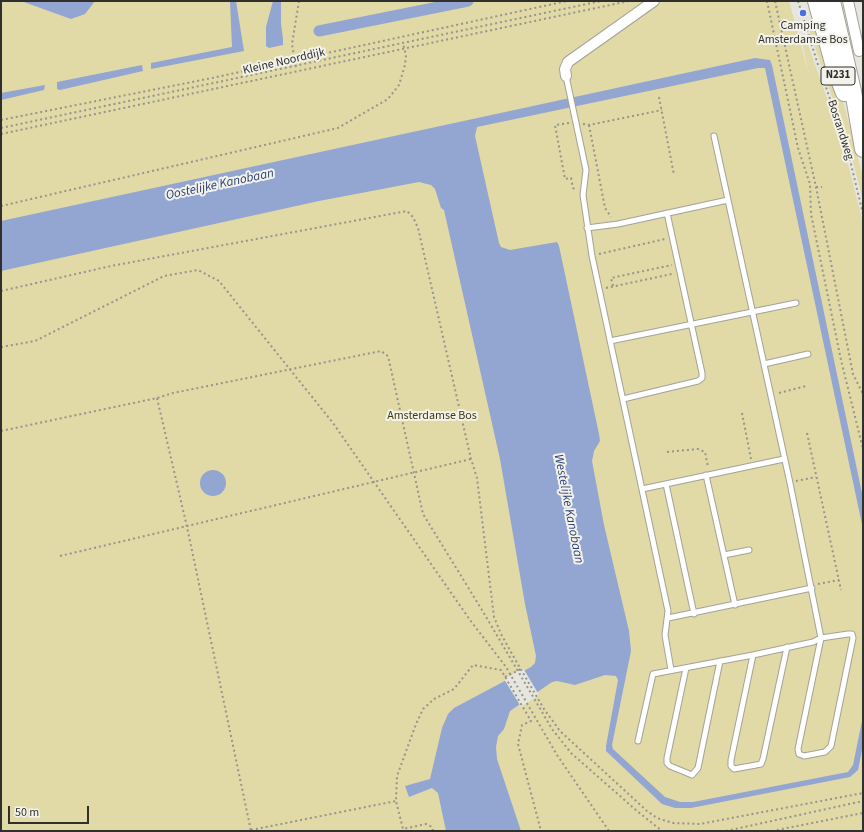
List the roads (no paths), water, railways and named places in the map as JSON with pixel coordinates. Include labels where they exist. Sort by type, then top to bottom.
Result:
[{"type":"main road","name":"Bosrandweg","points":[[816,1],[834,67],[859,131]]},
{"type":"main road","name":"Bosrandweg","points":[[832,1],[853,91],[863,149]]},
{"type":"street","points":[[566,76],[565,69],[572,59],[654,1]]},
{"type":"street","points":[[848,1],[859,51]]},
{"type":"lane","points":[[566,76],[586,170],[583,195],[592,256],[668,618],[665,635],[671,670]]},
{"type":"lane","points":[[638,741],[653,674],[752,655],[812,642],[821,638],[852,634],[853,638],[831,746],[825,752],[804,756],[799,754],[798,749],[821,638],[812,588],[754,312],[714,136]]},
{"type":"lane","points":[[587,228],[618,224],[728,200]]},
{"type":"lane","points":[[623,398],[698,382],[702,378],[667,213]]},
{"type":"lane","points":[[610,341],[691,323],[796,303]]},
{"type":"lane","points":[[764,364],[808,354]]},
{"type":"lane","points":[[642,489],[784,459]]},
{"type":"lane","points":[[708,474],[735,605]]},
{"type":"lane","points":[[666,484],[694,614]]},
{"type":"lane","points":[[724,555],[749,550]]},
{"type":"lane","points":[[668,618],[694,614],[812,588]]},
{"type":"lane","points":[[752,655],[731,760],[731,766],[734,769],[761,764],[787,647]]},
{"type":"lane","points":[[686,668],[667,763],[670,766],[692,775],[698,768],[720,661]]},
{"type":"water","points":[[21,1],[95,1],[85,14],[71,19]]},
{"type":"water","points":[[230,1],[236,1],[244,51],[151,69],[151,63],[232,47]]},
{"type":"water","points":[[273,1],[281,1],[283,45],[269,48],[266,46],[266,27]]},
{"type":"water","points":[[755,58],[770,60],[772,65],[863,498],[863,529],[765,68],[758,68],[477,127],[475,136],[501,247],[510,250],[557,242],[559,246],[599,434],[600,441],[594,451],[592,461],[604,525],[629,631],[631,651],[612,745],[613,749],[665,797],[680,802],[693,802],[848,772],[853,765],[863,716],[863,745],[858,770],[850,777],[691,808],[675,808],[662,804],[606,751],[618,680],[616,676],[605,675],[575,685],[557,681],[552,682],[510,711],[504,729],[498,736],[496,747],[497,759],[521,831],[446,831],[438,793],[432,788],[409,797],[405,786],[430,779],[442,728],[448,714],[454,708],[531,667],[535,663],[536,656],[525,604],[500,459],[444,210],[441,208],[435,189],[431,185],[419,182],[319,201],[1,271],[1,221]]},
{"type":"water","points":[[142,65],[143,71],[60,90],[57,89],[57,82]]},
{"type":"water","points":[[45,85],[44,90],[1,100],[1,93]]},
{"type":"water","points":[[213,470],[222,474],[226,483],[222,492],[213,496],[204,492],[200,483],[204,474]]},
{"type":"waterway","points":[[319,31],[468,1]]},
{"type":"place","name":"Camping Amsterdamse Bos","points":[[803,13]]},
{"type":"water label","name":"Oostelijke Kanobaan","points":[[220,185]]},
{"type":"water label","name":"Westelijke Kanobaan","points":[[568,509]]},
{"type":"park label","name":"Amsterdamse Bos","points":[[432,416]]}]
